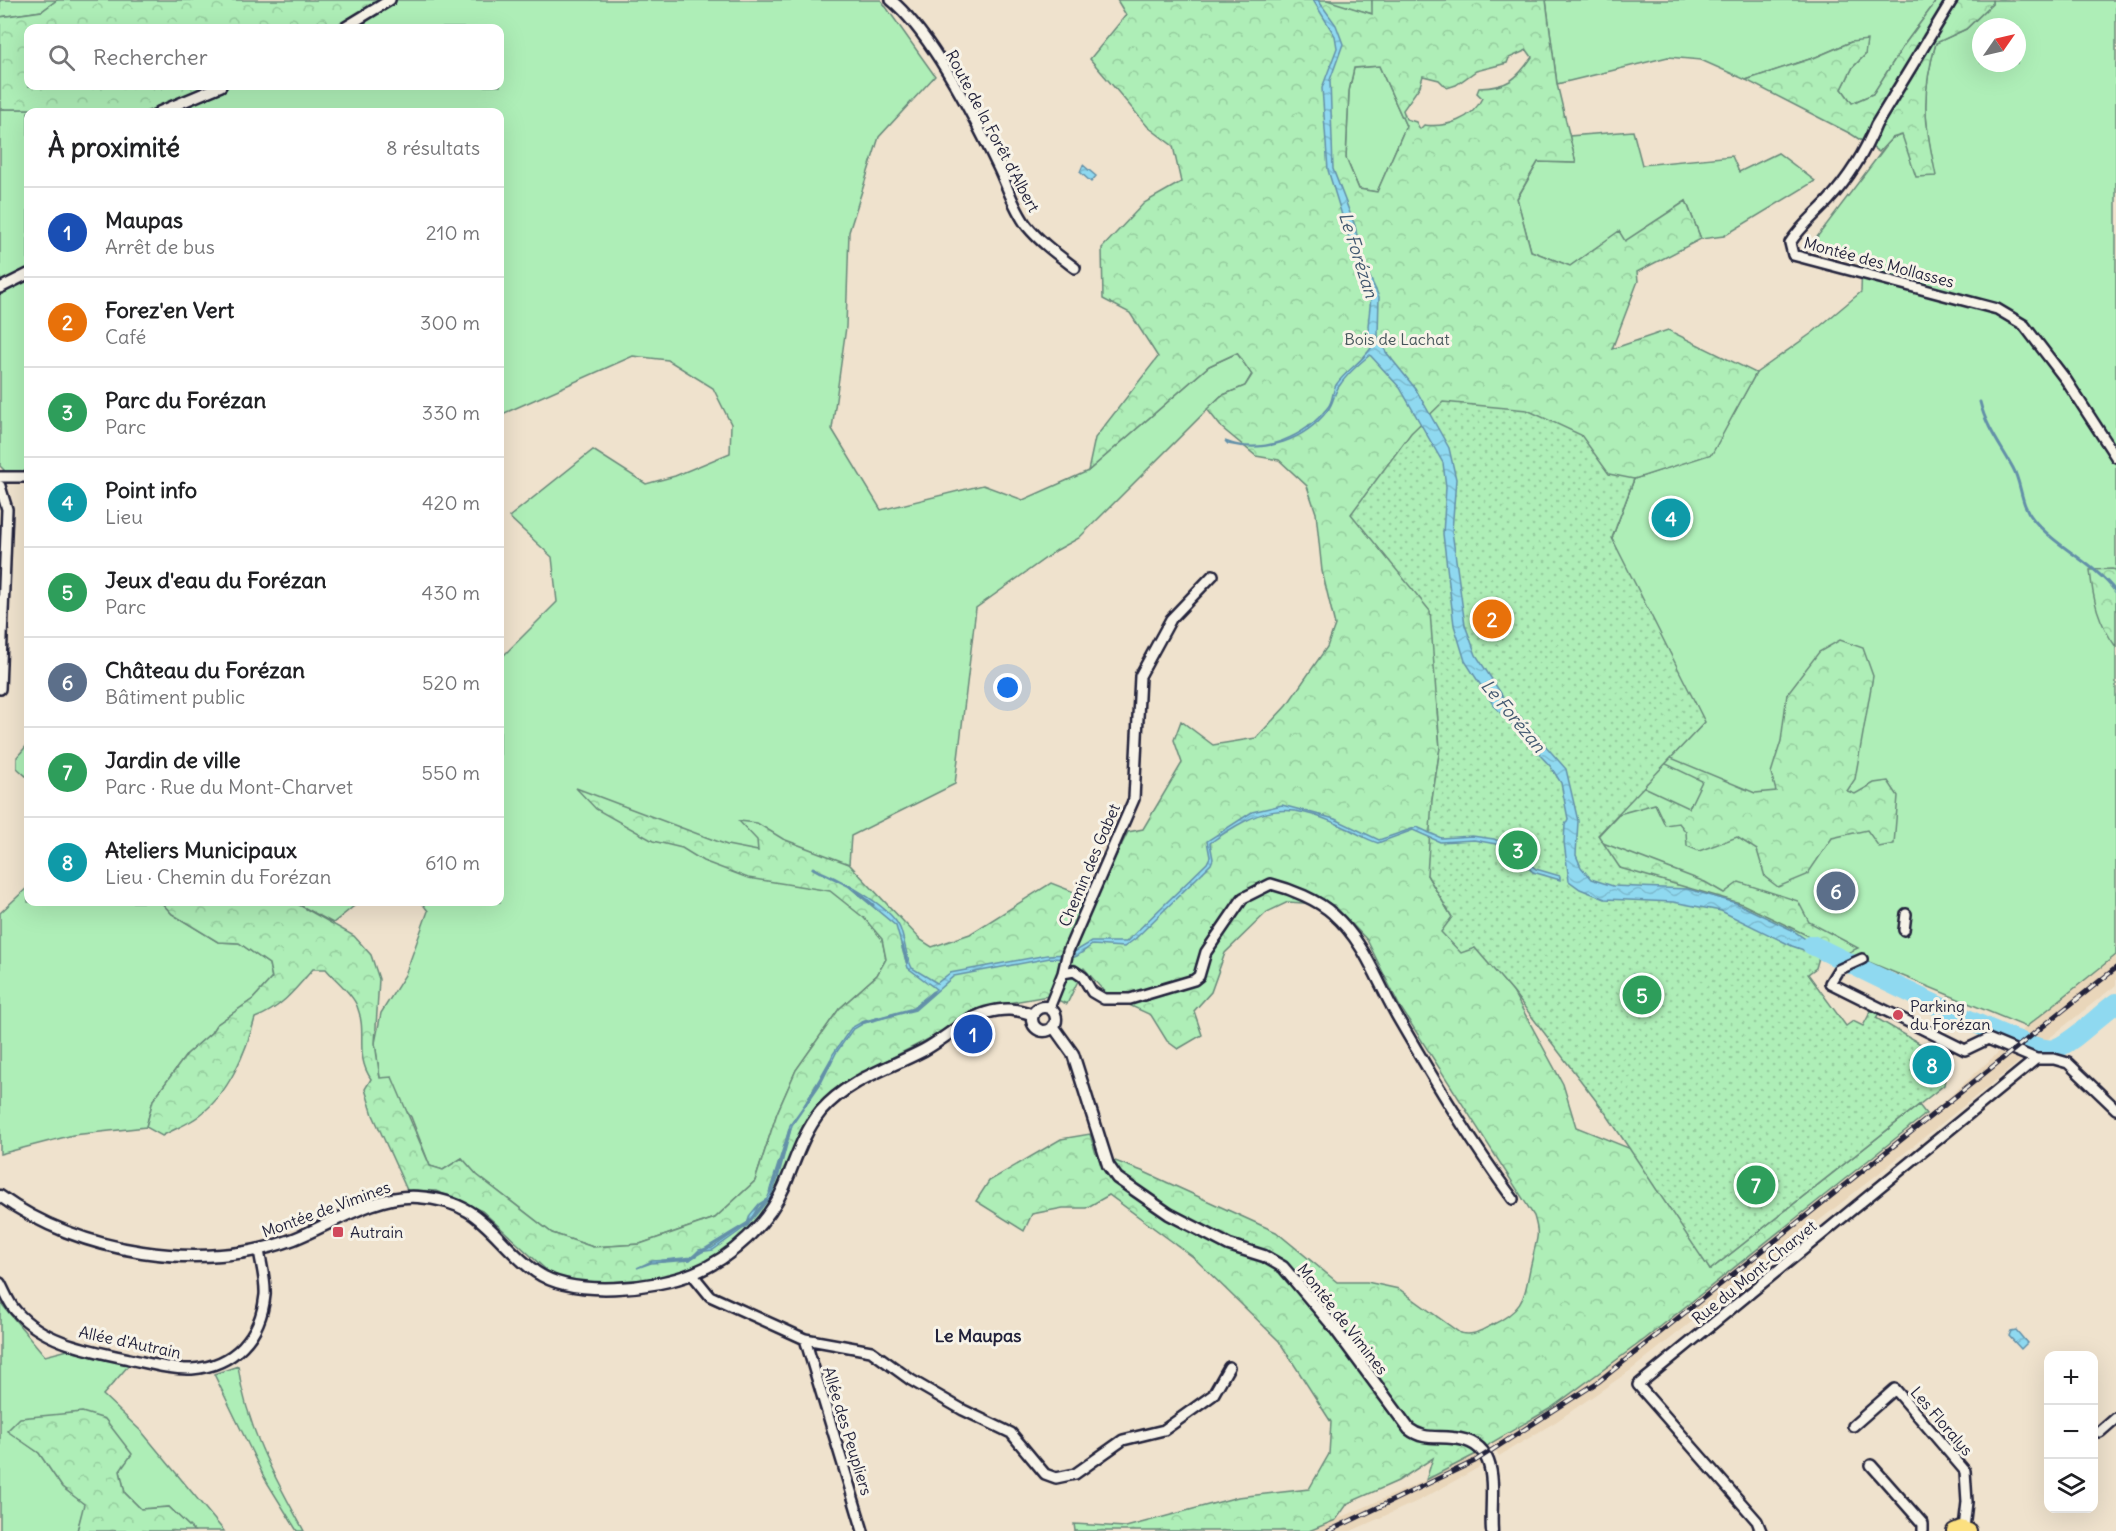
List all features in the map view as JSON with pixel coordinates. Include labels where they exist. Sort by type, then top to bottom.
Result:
[{"type":"street","points":[[351,24],[390,0]]},
{"type":"street","name":"Route de la Forêt d'Albert","points":[[891,0],[908,18],[940,61],[998,168],[1023,220],[1041,240],[1075,268]]},
{"type":"street","name":"Montée des Mollasses","points":[[1952,0],[1876,124],[1867,145],[1830,198],[1796,233],[1790,243],[1793,255],[1996,309],[2024,325],[2066,380],[2116,457]]},
{"type":"street","points":[[169,108],[211,90]]},
{"type":"street","points":[[0,288],[24,276]]},
{"type":"street","points":[[0,477],[24,477]]},
{"type":"street","points":[[0,486],[6,509],[0,689]]},
{"type":"street","name":"Chemin des Gabet","points":[[1049,1008],[1063,973],[1068,951],[1134,799],[1140,676],[1171,619],[1213,574]]},
{"type":"street","points":[[1063,973],[1074,971],[1083,977],[1092,992],[1104,999],[1130,999],[1187,983],[1199,976],[1206,952],[1243,898],[1271,884],[1286,888],[1332,912],[1362,946],[1396,1016],[1471,1142],[1513,1199]]},
{"type":"street","points":[[1904,930],[1906,914]]},
{"type":"street","points":[[1862,959],[1838,970],[1830,983],[1965,1050],[1989,1039],[2036,1059],[2054,1059],[2068,1063],[2116,1108]]},
{"type":"street","name":"Montée de Vimines","points":[[0,1196],[54,1226],[93,1240],[129,1248],[202,1255],[259,1250],[289,1241],[380,1203],[416,1197],[442,1200],[461,1206],[485,1222],[539,1274],[572,1287],[594,1289],[652,1283],[693,1274],[722,1257],[755,1229],[778,1198],[813,1123],[822,1110],[852,1085],[877,1070],[923,1050],[983,1014],[1009,1008],[1033,1015]]},
{"type":"street","points":[[1039,1008],[1049,1008],[1055,1015],[1053,1026],[1046,1030],[1039,1029],[1033,1024],[1033,1015],[1039,1008]]},
{"type":"street","name":"Montée de Vimines","points":[[1053,1026],[1073,1054],[1108,1165],[1117,1178],[1169,1214],[1229,1245],[1264,1256],[1282,1267],[1333,1326],[1409,1429],[1422,1437],[1453,1438],[1476,1445],[1485,1455],[1492,1472],[1492,1531]]},
{"type":"street","name":"Rue du Mont-Charvet","points":[[1761,1531],[1757,1521],[1638,1385],[2036,1059]]},
{"type":"street","name":"Allée d'Autrain","points":[[0,1283],[15,1311],[42,1332],[72,1346],[159,1366],[191,1369],[225,1363],[245,1344],[261,1320],[266,1293],[259,1250]]},
{"type":"street","points":[[693,1274],[710,1296],[806,1339],[871,1351],[911,1380],[963,1410],[1011,1433],[1045,1474],[1056,1478],[1075,1474],[1123,1440],[1164,1430],[1213,1395],[1229,1367]]},
{"type":"street","name":"Allée des Peupliers","points":[[806,1339],[863,1531]]},
{"type":"street","name":"Les Floralys","points":[[1853,1426],[1894,1389],[1965,1471],[1967,1502],[1962,1530]]},
{"type":"street","points":[[2100,1432],[2116,1418]]},
{"type":"street","points":[[1871,1465],[1923,1524],[1923,1531]]},
{"type":"shaded area","points":[[2116,955],[2116,985],[1631,1370],[1557,1421],[1499,1456],[1491,1443],[1551,1408],[1645,1339],[1946,1100],[2026,1027]]},
{"type":"shaded area","points":[[1480,1452],[1487,1463],[1420,1500],[1351,1531],[1310,1531],[1426,1480]]},
{"type":"green space","points":[[0,0],[57,0],[42,11],[0,17]]},
{"type":"green space","points":[[57,0],[380,0],[341,24],[24,24],[24,90],[199,90],[155,108],[0,109],[0,17],[42,11]]},
{"type":"green space","points":[[380,0],[881,0],[935,76],[879,137],[849,232],[846,327],[832,429],[881,510],[983,485],[1023,500],[1088,471],[1209,366],[1237,353],[1252,374],[1245,386],[1221,396],[1079,538],[1057,550],[976,608],[955,784],[851,836],[849,864],[882,939],[886,959],[877,975],[839,1009],[796,1070],[777,1113],[755,1181],[715,1218],[640,1244],[593,1247],[552,1233],[477,1175],[462,1158],[443,1170],[430,1166],[411,1117],[380,1078],[375,1043],[381,1013],[405,975],[428,911],[424,906],[504,906],[504,655],[557,602],[552,557],[509,517],[593,450],[646,484],[675,476],[730,453],[731,424],[713,388],[668,360],[633,356],[504,413],[504,108],[155,108],[199,90],[504,90],[504,24],[341,24]]},
{"type":"green space","name":"Bois de Lachat","points":[[1117,0],[1327,0],[1372,14],[1372,0],[1546,0],[1557,84],[1576,163],[1538,162],[1517,198],[1531,251],[1570,266],[1619,231],[1625,241],[1686,201],[1701,239],[1637,272],[1638,281],[1612,349],[1668,330],[1756,373],[1712,454],[1634,479],[1596,579],[1625,778],[1689,808],[1702,781],[1637,750],[1645,747],[1755,793],[1776,791],[1771,773],[1781,741],[1787,694],[1819,652],[1840,640],[1863,648],[1873,676],[1855,779],[1847,791],[1855,794],[1874,783],[1888,781],[1898,796],[1894,844],[1879,847],[1867,830],[1832,838],[1807,875],[1778,887],[1765,877],[1757,850],[1737,837],[1699,851],[1687,846],[1686,832],[1679,823],[1665,825],[1655,804],[1608,817],[1595,840],[1705,882],[1724,893],[1739,882],[1798,901],[1809,922],[1858,948],[1830,961],[1661,906],[1436,696],[1440,748],[1432,800],[1460,818],[1427,875],[1452,917],[1513,992],[1563,1084],[1576,1127],[1646,1155],[1710,1270],[1919,1105],[1926,1114],[1645,1339],[1551,1408],[1491,1443],[1480,1452],[1426,1480],[1433,1458],[1398,1481],[1348,1503],[1336,1520],[1309,1531],[1075,1531],[1074,1524],[1126,1527],[1238,1497],[1309,1489],[1329,1454],[1331,1422],[1279,1341],[1193,1257],[1109,1195],[1086,1208],[1063,1208],[1032,1214],[1024,1231],[976,1201],[989,1181],[1061,1139],[1090,1134],[1096,1154],[1142,1171],[1276,1232],[1337,1282],[1367,1282],[1399,1289],[1460,1333],[1465,1334],[1479,1332],[1512,1312],[1519,1306],[1526,1290],[1537,1236],[1534,1216],[1399,1005],[1367,940],[1334,905],[1288,902],[1267,912],[1225,953],[1211,992],[1194,1011],[1202,1035],[1178,1049],[1167,1041],[1151,1015],[1107,995],[1084,968],[1067,1004],[1048,996],[985,1007],[954,1026],[854,1077],[821,1104],[784,1189],[754,1229],[725,1252],[683,1274],[640,1285],[588,1286],[555,1278],[482,1211],[436,1191],[407,1190],[373,1115],[365,1089],[371,1079],[363,1061],[361,1025],[357,1006],[347,991],[326,969],[313,969],[280,1004],[255,1018],[247,1044],[228,1084],[200,1115],[162,1136],[146,1127],[153,1100],[187,1054],[211,1033],[216,1025],[253,999],[272,978],[269,964],[239,943],[218,942],[172,914],[165,906],[301,906],[354,936],[371,955],[379,979],[375,1043],[380,1078],[392,1077],[430,1166],[443,1170],[462,1158],[477,1175],[552,1233],[593,1247],[640,1244],[715,1218],[755,1181],[777,1113],[796,1070],[839,1009],[877,975],[886,959],[882,939],[864,918],[830,891],[748,878],[703,861],[682,848],[653,841],[596,809],[576,788],[727,845],[758,851],[757,840],[739,821],[757,823],[783,839],[849,864],[921,940],[932,947],[970,934],[1051,883],[1084,896],[1096,896],[1128,832],[1143,829],[1182,763],[1174,740],[1181,721],[1213,745],[1256,738],[1287,705],[1327,647],[1335,625],[1322,571],[1316,513],[1307,486],[1279,460],[1256,456],[1222,428],[1207,409],[1221,396],[1245,386],[1252,375],[1237,353],[1209,366],[1088,471],[1095,438],[1158,357],[1130,313],[1103,299],[1102,248],[1144,203],[1181,182],[1173,146],[1148,127],[1090,59],[1126,15]],"holes":[[[1527,50],[1532,57],[1510,81],[1497,86],[1479,88],[1477,93],[1482,98],[1472,112],[1465,117],[1441,125],[1424,125],[1420,129],[1416,122],[1406,119],[1403,110],[1420,86],[1423,76],[1439,80],[1447,88],[1456,85],[1476,71],[1507,63],[1509,58]],[[1379,66],[1406,126],[1377,192],[1359,189],[1346,158],[1349,91],[1354,68]]]},
{"type":"green space","points":[[1327,0],[1372,0],[1373,14],[1328,2]]},
{"type":"green space","points":[[1546,0],[1937,0],[1904,45],[1873,94],[1852,103],[1842,89],[1853,67],[1865,55],[1851,42],[1816,57],[1746,80],[1701,60],[1668,57],[1557,84]]},
{"type":"green space","points":[[1937,0],[1992,0],[1992,4],[1977,18],[1972,18],[1972,23],[1966,29],[1936,43],[1928,79],[1926,110],[1936,176],[1916,177],[1902,135],[1892,138],[1879,152],[1851,134],[1746,80],[1816,57],[1851,42],[1867,40],[1865,55],[1853,67],[1842,89],[1852,103],[1873,94],[1904,45]]},
{"type":"green space","points":[[1992,0],[2116,0],[2116,955],[2026,1027],[1823,943],[1620,868],[1598,836],[1644,787],[1612,538],[1634,479],[1712,453],[1756,373],[1812,333],[1861,292],[1862,259],[1811,245],[1892,138],[1903,135],[1935,176],[1927,124],[1926,94],[1936,43],[1966,29],[1972,23],[1972,72],[2026,72],[2026,18],[1977,18],[1992,4]]},
{"type":"green space","points":[[1379,66],[1406,126],[1377,192],[1359,189],[1346,158],[1349,91],[1354,68]]},
{"type":"green space","points":[[0,109],[24,109],[24,471],[6,472],[0,466]]},
{"type":"green space","points":[[1633,131],[1642,165],[1732,156],[1739,172],[1778,153],[1815,181],[1724,236],[1701,239],[1686,201],[1625,242],[1619,232],[1570,266],[1531,251],[1517,199],[1538,162],[1576,163],[1569,136]]},
{"type":"green space","points":[[1443,402],[1527,410],[1581,435],[1609,474],[1634,479],[1612,538],[1705,722],[1598,835],[1620,868],[1740,903],[1823,943],[1816,968],[1808,974],[1846,1026],[1853,1021],[1863,1026],[1872,1009],[1879,1013],[1876,1018],[1948,1060],[1944,1085],[1710,1270],[1607,1115],[1513,992],[1475,948],[1461,953],[1441,932],[1452,917],[1427,875],[1432,800],[1440,748],[1430,611],[1351,514],[1411,433]]},
{"type":"green space","points":[[2090,570],[2116,570],[2116,647],[2097,610]]},
{"type":"green space","points":[[24,749],[24,774],[17,768],[17,757]]},
{"type":"green space","points":[[24,891],[24,906],[165,906],[172,914],[218,942],[239,943],[269,964],[272,978],[253,999],[216,1025],[211,1033],[187,1054],[153,1100],[146,1127],[73,1135],[0,1154],[0,913]]},
{"type":"green space","points":[[301,906],[354,906],[333,923]]},
{"type":"green space","points":[[0,1302],[45,1356],[68,1350],[129,1365],[103,1395],[142,1432],[224,1531],[194,1531],[169,1507],[141,1509],[125,1493],[120,1471],[7,1430],[39,1453],[62,1487],[85,1504],[77,1531],[0,1531]]},
{"type":"green space","points":[[238,1366],[248,1410],[263,1452],[304,1531],[297,1531],[265,1479],[214,1374]]},
{"type":"green space","points":[[82,1412],[105,1419],[132,1454],[120,1471],[125,1493],[141,1509],[169,1507],[194,1531],[77,1531],[84,1504],[62,1487],[39,1453],[7,1431],[20,1418]]},
{"type":"water","points":[[1313,0],[1318,0],[1336,25],[1343,44],[1330,80],[1333,169],[1355,226],[1362,260],[1379,297],[1378,336],[1386,352],[1415,388],[1449,448],[1456,479],[1452,531],[1465,625],[1476,655],[1506,701],[1566,769],[1578,821],[1576,855],[1581,867],[1591,879],[1613,886],[1688,889],[1736,903],[1792,930],[1807,940],[1837,952],[1833,960],[1792,946],[1721,911],[1673,902],[1605,899],[1580,889],[1569,881],[1564,842],[1565,825],[1568,819],[1561,783],[1551,767],[1494,706],[1465,661],[1454,625],[1443,534],[1446,487],[1443,463],[1400,388],[1370,355],[1343,381],[1328,410],[1308,430],[1283,442],[1270,445],[1256,447],[1228,444],[1225,441],[1239,445],[1268,445],[1295,435],[1318,418],[1328,407],[1340,380],[1371,348],[1368,326],[1371,297],[1358,267],[1328,170],[1322,88],[1337,48],[1335,36]]},
{"type":"water","points":[[1083,165],[1096,176],[1091,182],[1080,172]]},
{"type":"water","points":[[1282,805],[1335,819],[1379,840],[1417,827],[1441,838],[1472,836],[1494,839],[1503,843],[1536,869],[1560,876],[1560,880],[1533,872],[1505,847],[1496,844],[1474,840],[1440,842],[1413,830],[1378,843],[1323,818],[1305,813],[1274,811],[1259,815],[1210,843],[1213,859],[1211,864],[1135,939],[1124,947],[1092,945],[1069,959],[1050,958],[954,976],[915,1010],[864,1023],[852,1030],[836,1053],[821,1083],[792,1125],[778,1178],[769,1200],[759,1205],[748,1225],[713,1250],[699,1252],[690,1260],[651,1263],[637,1268],[652,1261],[690,1259],[699,1250],[712,1248],[747,1224],[750,1215],[759,1204],[767,1199],[777,1177],[790,1125],[822,1080],[833,1054],[851,1028],[862,1022],[913,1009],[936,989],[908,968],[896,926],[848,886],[812,868],[861,892],[885,910],[900,928],[912,968],[937,983],[950,973],[1047,955],[1071,954],[1091,942],[1126,942],[1207,863],[1210,857],[1207,841],[1252,812]]},
{"type":"water","points":[[2016,1330],[2027,1343],[2021,1349],[2009,1336],[2011,1331]]},
{"type":"waterway","points":[[1980,402],[1990,428],[2016,474],[2023,500],[2033,519],[2053,538],[2097,572],[2116,592]]},
{"type":"waterway","points":[[813,868],[820,872]]},
{"type":"waterway","points":[[855,890],[873,905]]},
{"type":"waterway","points":[[902,945],[907,962]]},
{"type":"waterway","name":"Le Forézan","points":[[1812,945],[1975,1023],[2038,1047],[2054,1049],[2061,1046],[2116,1003]]},
{"type":"waterway","points":[[1633,975],[1638,989],[1638,1013]]},
{"type":"waterway","points":[[861,1023],[913,1009],[933,992]]},
{"type":"waterway","points":[[806,1104],[831,1060]]},
{"type":"waterway","points":[[770,1192],[790,1129]]},
{"type":"waterway","points":[[662,1261],[691,1258],[748,1223],[766,1201]]},
{"type":"railway","points":[[1329,1531],[1475,1461],[1598,1382],[2116,968]]},
{"type":"place","name":"Point info","points":[[1671,518]]},
{"type":"place","name":"Forez'en Vert","points":[[1492,619]]},
{"type":"place","name":"Parc du Forézan","points":[[1518,850]]},
{"type":"place","name":"Château du Forézan","points":[[1836,891]]},
{"type":"place","name":"Jeux d'eau du Forézan","points":[[1642,995]]},
{"type":"place","name":"Parking du Forézan","points":[[1898,1015]]},
{"type":"place","name":"Maupas","points":[[973,1034]]},
{"type":"place","name":"Ateliers Municipaux","points":[[1932,1065]]},
{"type":"place","name":"Jardin de ville","points":[[1756,1185]]},
{"type":"place","name":"Autrain","points":[[338,1232]]},
{"type":"district","name":"Le Maupas","points":[[978,1336]]}]
